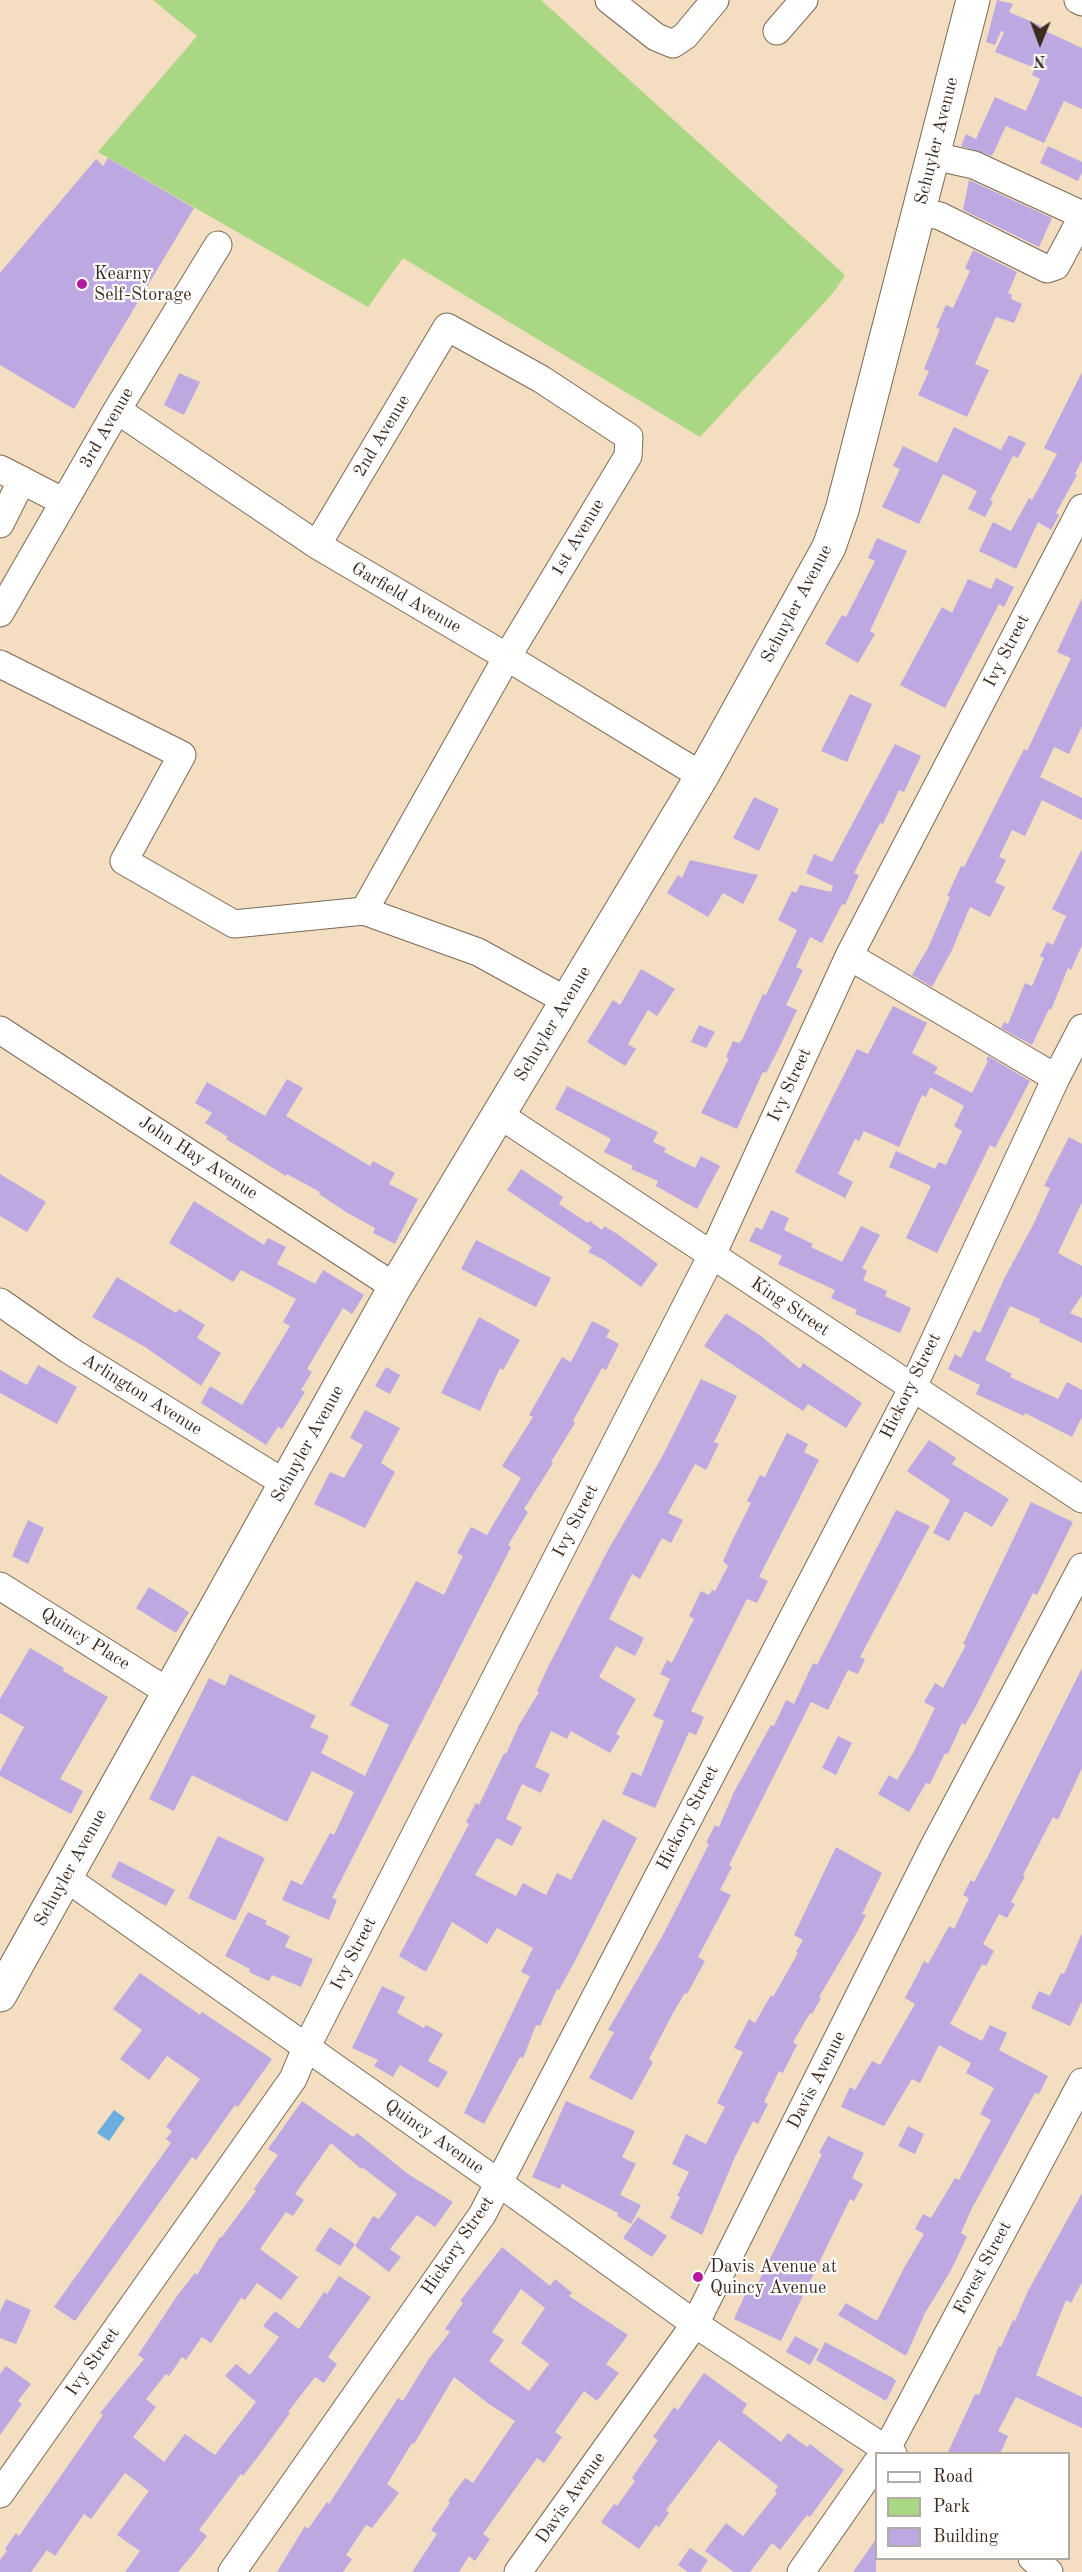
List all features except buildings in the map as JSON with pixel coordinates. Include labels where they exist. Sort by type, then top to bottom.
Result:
[{"type":"main road","name":"Schuyler Avenue","points":[[0,1995],[395,1287],[702,776],[829,547],[842,510],[973,0]]},
{"type":"street","points":[[609,0],[656,37],[673,44],[685,36],[715,0]]},
{"type":"street","points":[[777,30],[804,0]]},
{"type":"street","points":[[919,212],[940,216],[1047,269],[1056,266],[1080,221],[1080,216],[1076,212],[974,165],[934,156]]},
{"type":"street","name":"3rd Avenue","points":[[0,613],[117,410],[218,245]]},
{"type":"street","name":"1st Avenue","points":[[364,911],[507,657],[627,456],[629,437],[541,379],[447,327]]},
{"type":"street","name":"2nd Avenue","points":[[317,545],[447,327]]},
{"type":"street","name":"Garfield Avenue","points":[[117,410],[317,545],[702,776]]},
{"type":"street","points":[[0,524],[11,474],[64,502]]},
{"type":"street","name":"Ivy Street","points":[[0,2494],[293,2079],[306,2048],[712,1255],[849,956],[1082,508]]},
{"type":"street","points":[[0,663],[182,755],[124,861],[234,924],[364,911],[478,952],[567,1001]]},
{"type":"street","points":[[849,956],[1056,1078]]},
{"type":"street","name":"Hickory Street","points":[[232,2572],[482,2215],[912,1389],[1056,1078],[1082,1028]]},
{"type":"street","name":"John Hay Avenue","points":[[0,1030],[395,1287]]},
{"type":"street","name":"King Street","points":[[498,1114],[1082,1499]]},
{"type":"street","name":"Arlington Avenue","points":[[0,1302],[69,1350],[286,1484]]},
{"type":"street","name":"Davis Avenue","points":[[518,2572],[695,2324],[933,1848],[1082,1568]]},
{"type":"street","name":"Quincy Place","points":[[0,1586],[170,1693]]},
{"type":"street","name":"Quincy Avenue","points":[[66,1878],[140,1942],[306,2048],[499,2182],[695,2324],[881,2452]]},
{"type":"street","name":"Forest Street","points":[[887,2452],[1082,2082]]},
{"type":"street","name":"Forest Street","points":[[801,2572],[875,2469]]},
{"type":"street","points":[[1033,2560],[1049,2572]]},
{"type":"green space","points":[[153,0],[541,0],[845,275],[833,293],[700,437],[403,258],[368,307],[98,152],[197,36]]},
{"type":"water","points":[[114,2110],[125,2118],[109,2141],[97,2133]]},
{"type":"place","name":"Kearny Self-Storage","points":[[82,284]]},
{"type":"place","name":"Davis Avenue at Quincy Avenue","points":[[698,2277]]}]
